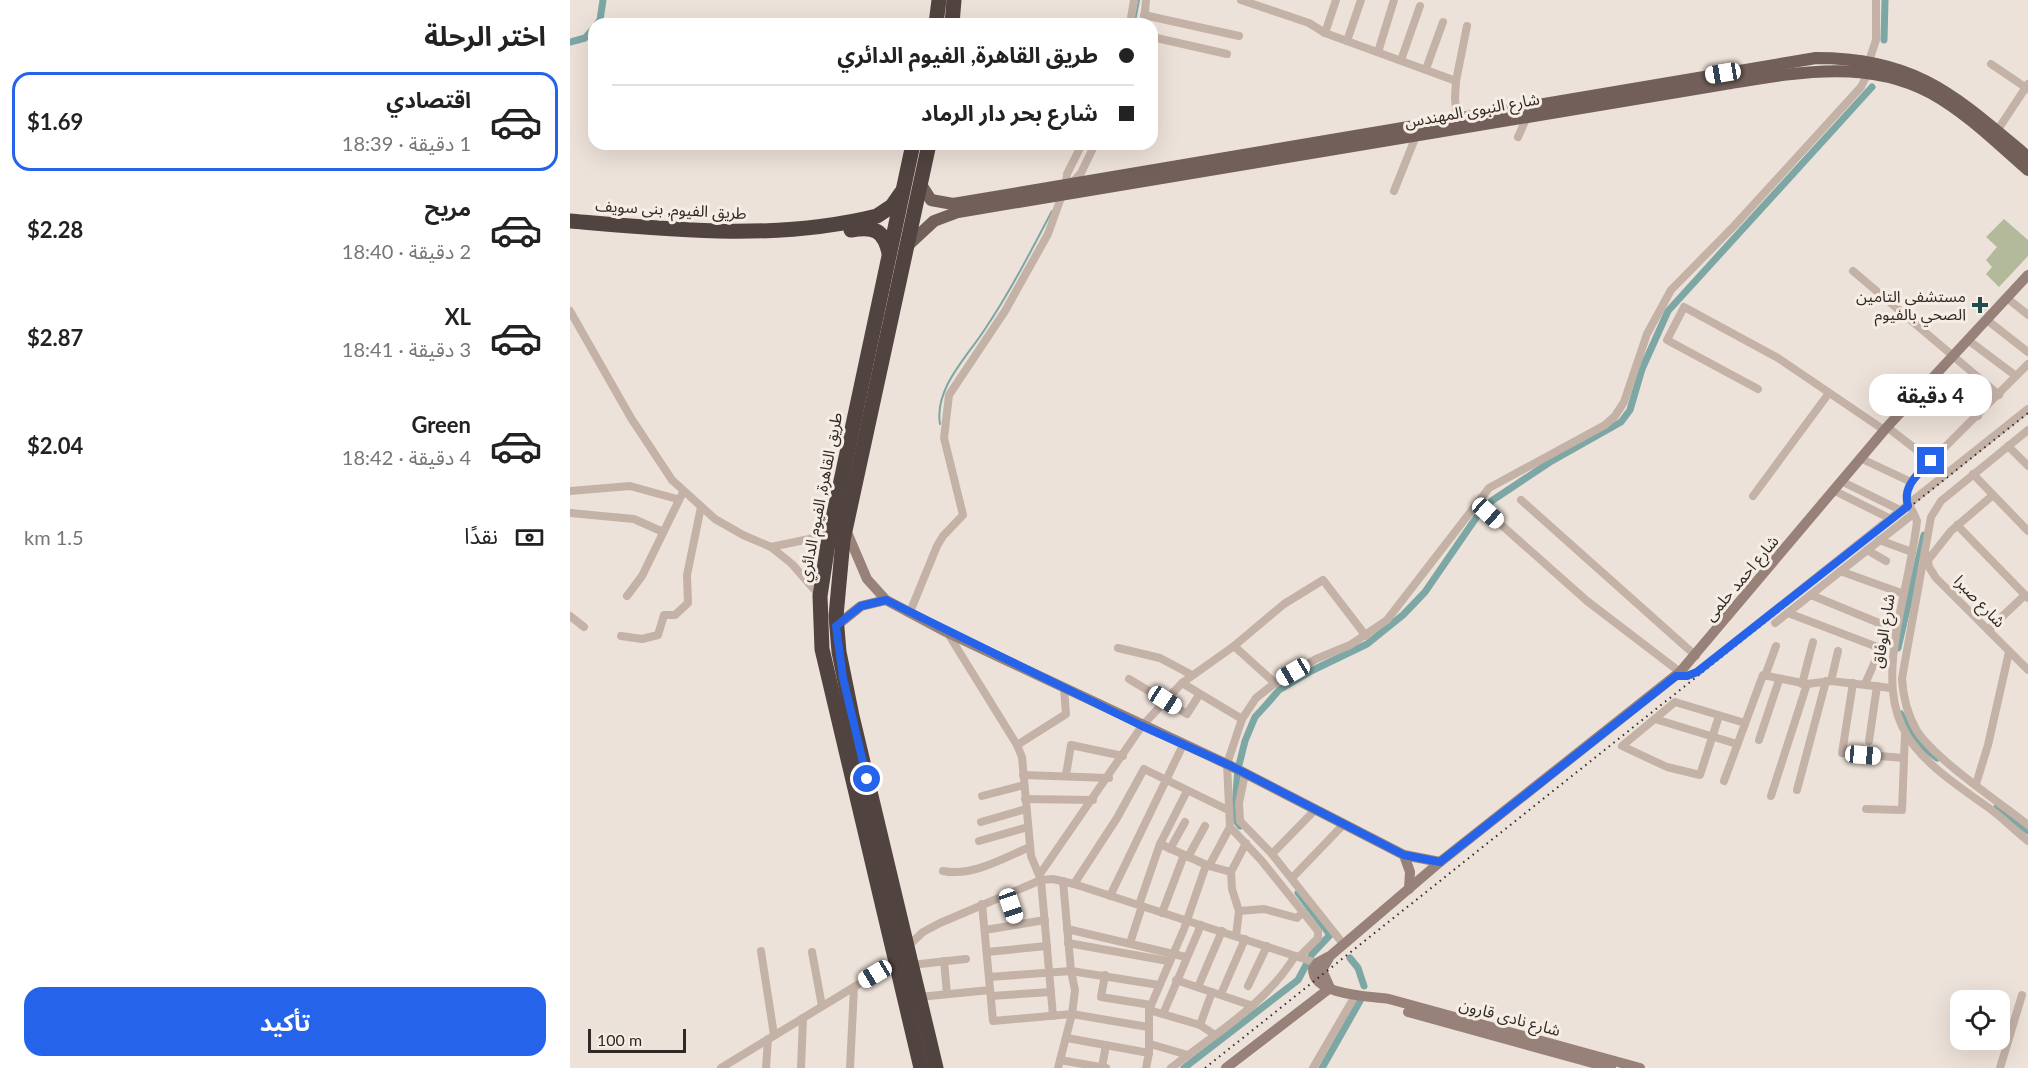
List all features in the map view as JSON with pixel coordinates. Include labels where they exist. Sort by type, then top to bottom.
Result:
[{"type":"highway","points":[[937,18],[939,0]]},
{"type":"highway","points":[[952,18],[954,0]]},
{"type":"highway","name":"طريق القاهرة, الفيوم الدائري","points":[[912,150],[890,257],[873,364],[838,528],[820,596],[822,649],[907,946],[936,1068]]},
{"type":"highway","name":"طريق القاهرة, الفيوم الدائري","points":[[873,364],[906,247],[928,150]]},
{"type":"highway","name":"طريق الفيوم, بنى سويف","points":[[570,220],[713,232],[788,229],[877,216],[892,206],[903,191]]},
{"type":"highway","name":"طريق الفيوم, بنى سويف","points":[[570,229],[684,239],[738,240],[867,228],[883,234],[890,257]]},
{"type":"highway","name":"طريق القاهرة, الفيوم الدائري","points":[[838,528],[836,626],[843,678],[895,962],[921,1068]]},
{"type":"main road","name":"شارع النبوى المهندس","points":[[1216,165],[1457,119],[1724,78],[1816,58],[1869,67],[1906,70],[1928,80],[1966,105],[2028,157]]},
{"type":"main road","name":"شارع النبوى المهندس","points":[[1869,67],[1931,93],[1962,113],[2028,170]]},
{"type":"main road","name":"شارع النبوى المهندس","points":[[920,183],[926,196],[945,204],[1064,190],[1416,136],[1527,117],[1706,81]]},
{"type":"main road","name":"شارع النبوى المهندس","points":[[906,247],[924,228],[945,216],[1064,190]]},
{"type":"main road","name":"شارع احمد حلمى","points":[[1320,961],[1344,945],[1440,862],[1678,674],[1696,656],[1885,428],[2026,280]]},
{"type":"main road","points":[[838,528],[864,573],[886,600],[946,632],[1229,765],[1404,855],[1440,862]]},
{"type":"main road","points":[[836,626],[861,606],[886,600]]},
{"type":"main road","points":[[1404,855],[1410,872],[1409,889]]},
{"type":"main road","points":[[1320,961],[1313,969],[1314,976],[1320,984],[1330,987]]},
{"type":"main road","points":[[1226,1068],[1330,987]]},
{"type":"main road","name":"شارع نادى قارون","points":[[1330,987],[1355,996],[1372,998],[1383,1004],[1462,1029],[1595,1060],[1640,1068]]},
{"type":"main road","name":"شارع نادى قارون","points":[[1595,1060],[1611,1068]]},
{"type":"street","points":[[1131,18],[1134,0]]},
{"type":"street","points":[[1144,18],[1146,0]]},
{"type":"street","points":[[1241,0],[1309,23],[1325,33],[1456,81]]},
{"type":"street","points":[[1325,33],[1336,0]]},
{"type":"street","points":[[1347,41],[1361,0]]},
{"type":"street","points":[[1378,52],[1394,0]]},
{"type":"street","points":[[1146,1068],[1150,1008],[1208,866],[1230,827],[1229,765],[1242,719],[1256,698],[1275,682],[1316,659],[1366,636],[1400,605],[1480,497],[1490,488],[1599,429],[1615,416],[1630,388],[1647,334],[1671,290],[1734,226],[1852,96],[1869,67],[1876,40],[1876,0]]},
{"type":"street","points":[[1401,60],[1420,6]]},
{"type":"street","points":[[1158,22],[1239,36]]},
{"type":"street","points":[[1426,69],[1443,22]]},
{"type":"street","points":[[1457,119],[1456,81],[1467,26]]},
{"type":"street","points":[[1158,38],[1227,54]]},
{"type":"street","points":[[1991,63],[2027,87],[1997,131]]},
{"type":"street","points":[[1518,137],[1527,117]]},
{"type":"street","points":[[1394,191],[1416,136]]},
{"type":"street","points":[[910,612],[940,541],[963,515],[944,438],[949,396],[1005,311],[1048,234],[1064,190],[1067,174],[1079,150]]},
{"type":"street","points":[[1064,190],[1079,176],[1092,150]]},
{"type":"street","points":[[1854,271],[1998,395]]},
{"type":"street","points":[[2007,298],[2028,315]]},
{"type":"street","points":[[1758,389],[1666,340],[1684,307],[1778,358],[1931,461]]},
{"type":"street","points":[[570,311],[631,418],[680,495]]},
{"type":"street","points":[[1987,320],[2028,352]]},
{"type":"street","points":[[1968,340],[2016,376]]},
{"type":"street","points":[[1860,458],[1911,482],[2028,364]]},
{"type":"street","points":[[1936,374],[1978,416]]},
{"type":"street","points":[[1753,496],[1829,393]]},
{"type":"street","points":[[1775,623],[1880,540],[1908,510],[2028,409]]},
{"type":"street","name":"شارع الوفاق","points":[[2028,430],[1941,501],[1931,517],[1904,663],[1903,692],[1911,720],[1923,739],[2028,825]]},
{"type":"street","points":[[2008,446],[2028,466]]},
{"type":"street","points":[[1973,474],[2028,531]]},
{"type":"street","points":[[1841,481],[1908,510]]},
{"type":"street","name":"شارع الوفاق","points":[[1911,482],[1906,497],[1908,510],[1917,521],[1899,616],[1892,629],[1890,688],[1894,709],[1905,733],[1928,761],[2028,841]]},
{"type":"street","points":[[570,491],[630,486],[680,495],[743,535],[771,547],[800,571],[820,596]]},
{"type":"street","points":[[1833,490],[1892,519]]},
{"type":"street","points":[[627,596],[642,576],[680,495]]},
{"type":"street","points":[[1928,561],[1939,544],[1957,525],[1993,495]]},
{"type":"street","points":[[1521,500],[1696,656]]},
{"type":"street","points":[[621,636],[642,639],[658,635],[664,615],[677,614],[688,603],[687,575],[701,507]]},
{"type":"street","points":[[1488,513],[1587,601],[1678,674],[1687,676],[1697,672],[1892,519],[1908,510]]},
{"type":"street","points":[[570,513],[634,519],[663,532]]},
{"type":"street","points":[[1957,525],[2026,596],[1988,630]]},
{"type":"street","points":[[771,547],[814,538],[838,528]]},
{"type":"street","points":[[1916,534],[1928,535]]},
{"type":"street","points":[[1880,540],[1912,552]]},
{"type":"street","name":"شارع صبرا","points":[[1927,545],[1928,561],[1936,578],[2028,670]]},
{"type":"street","points":[[1867,550],[1886,561]]},
{"type":"street","points":[[1840,572],[1904,594]]},
{"type":"street","points":[[907,946],[923,932],[1040,877],[1142,726],[1165,700],[1182,683],[1234,646],[1284,604],[1323,580],[1366,636]]},
{"type":"street","points":[[1811,595],[1892,629],[1880,648],[1865,684]]},
{"type":"street","points":[[1788,613],[1880,648]]},
{"type":"street","points":[[570,616],[585,627]]},
{"type":"street","points":[[946,632],[1017,745],[1024,780],[1030,847],[1040,877],[1053,1016]]},
{"type":"street","points":[[1771,796],[1804,684],[1813,642]]},
{"type":"street","points":[[1234,646],[1275,682]]},
{"type":"street","points":[[1766,676],[1776,646]]},
{"type":"street","points":[[1118,648],[1160,658],[1192,675]]},
{"type":"street","points":[[1797,790],[1838,651]]},
{"type":"street","points":[[1976,784],[1991,734],[2009,652]]},
{"type":"street","points":[[1724,782],[1763,675],[1804,684],[1828,681],[1890,688]]},
{"type":"street","points":[[1129,679],[1187,714],[1199,694]]},
{"type":"street","points":[[1759,740],[1779,680]]},
{"type":"street","points":[[1182,683],[1242,719]]},
{"type":"street","points":[[1853,683],[1842,753],[1904,758]]},
{"type":"street","points":[[1869,741],[1877,686]]},
{"type":"street","points":[[1017,745],[1066,714],[1064,688]]},
{"type":"street","points":[[1719,716],[1700,775],[1667,767],[1622,746],[1675,702],[1745,723]]},
{"type":"street","points":[[1655,719],[1737,744]]},
{"type":"street","points":[[1866,809],[1902,810],[1905,733]]},
{"type":"street","points":[[1066,775],[1071,745],[1123,756]]},
{"type":"street","points":[[1110,896],[1184,745]]},
{"type":"street","points":[[1074,884],[1117,818],[1144,769],[1228,810]]},
{"type":"street","points":[[1243,773],[1239,803],[1240,821],[1272,854],[1344,945]]},
{"type":"street","points":[[982,796],[1024,780],[1066,775],[1109,778]]},
{"type":"street","points":[[1130,943],[1160,844],[1187,791]]},
{"type":"street","points":[[1025,799],[1093,800]]},
{"type":"street","points":[[981,822],[1026,809]]},
{"type":"street","points":[[1272,854],[1315,810]]},
{"type":"street","points":[[1170,849],[1185,822]]},
{"type":"street","points":[[1292,878],[1344,824]]},
{"type":"street","points":[[1162,913],[1186,856],[1204,826]]},
{"type":"street","points":[[979,841],[1028,827]]},
{"type":"street","points":[[1171,1068],[1253,1006],[1279,980],[1318,934],[1303,912],[1230,827]]},
{"type":"street","points":[[1236,936],[1239,911],[1232,889],[1231,872],[1246,843]]},
{"type":"street","points":[[1160,844],[1208,866],[1231,872]]},
{"type":"street","points":[[943,871],[954,873],[979,868],[1030,847]]},
{"type":"street","points":[[1040,877],[1074,884],[1298,957],[1320,961]]},
{"type":"street","points":[[1063,881],[1071,971],[1075,990],[1067,1038],[1059,1064],[1104,1068],[1106,1045]]},
{"type":"street","points":[[1007,894],[1017,924]]},
{"type":"street","points":[[982,904],[993,1021],[1072,1014],[1148,1027]]},
{"type":"street","points":[[1239,911],[1264,909],[1297,918],[1303,912]]},
{"type":"street","points":[[985,930],[1045,920]]},
{"type":"street","points":[[1163,1014],[1186,957],[1202,925]]},
{"type":"street","points":[[1067,929],[1130,943],[1170,957]]},
{"type":"street","points":[[1198,987],[1222,931]]},
{"type":"street","points":[[1200,1025],[1245,939]]},
{"type":"street","points":[[1068,943],[1170,957],[1186,957]]},
{"type":"street","points":[[987,951],[1047,946]]},
{"type":"street","points":[[1248,986],[1267,946]]},
{"type":"street","points":[[761,951],[771,1037],[766,1068]]},
{"type":"street","points":[[812,952],[822,1006]]},
{"type":"street","points":[[911,965],[966,959]]},
{"type":"street","points":[[721,1068],[895,962]]},
{"type":"street","points":[[944,962],[947,994]]},
{"type":"street","points":[[989,977],[1071,971],[1159,985]]},
{"type":"street","points":[[1105,975],[1101,997],[1150,1008],[1200,1025],[1215,1035]]},
{"type":"street","points":[[1176,980],[1253,1006]]},
{"type":"street","points":[[850,1068],[854,987]]},
{"type":"street","points":[[919,997],[947,994],[1051,992]]},
{"type":"street","points":[[2000,1068],[2022,995]]},
{"type":"street","points":[[1313,1068],[1355,996]]},
{"type":"street","points":[[801,1068],[803,1018]]},
{"type":"street","points":[[1067,1038],[1188,1055]]},
{"type":"green space","points":[[2004,219],[2028,240],[2028,256],[1999,287],[1986,274],[1992,267],[1986,260],[1997,247],[1986,237]]},
{"type":"waterway","points":[[600,18],[603,0]]},
{"type":"waterway","points":[[1136,18],[1139,0]]},
{"type":"waterway","points":[[1884,40],[1885,0]]},
{"type":"waterway","points":[[570,42],[585,38],[588,35]]},
{"type":"waterway","points":[[1240,826],[1234,818],[1238,769],[1245,741],[1255,717],[1279,690],[1311,671],[1367,644],[1403,615],[1425,592],[1478,515],[1493,500],[1550,462],[1621,422],[1630,410],[1642,369],[1668,311],[1872,87]]},
{"type":"waterway","points":[[940,424],[942,398],[947,385],[1003,301],[1052,211]]},
{"type":"waterway","points":[[1898,648],[1924,535]]},
{"type":"waterway","points":[[1901,714],[1915,741],[1937,758]]},
{"type":"waterway","points":[[1997,807],[2028,831]]},
{"type":"waterway","points":[[1184,1068],[1298,980],[1312,954],[1330,935],[1298,893]]},
{"type":"waterway","points":[[1350,958],[1358,968],[1364,986]]},
{"type":"waterway","points":[[1322,1068],[1360,1001]]},
{"type":"railway","points":[[1205,1068],[2028,413]]},
{"type":"place","name":"مستشفي التامين الصحي بالفيوم","points":[[1980,305]]},
{"type":"route","points":[[867,779],[843,678],[836,626],[861,606],[869,602],[886,600],[946,632],[1231,766],[1404,855],[1440,862],[1676,676],[1687,676],[1697,672],[1908,506],[1906,497],[1908,487],[1931,461]]}]
